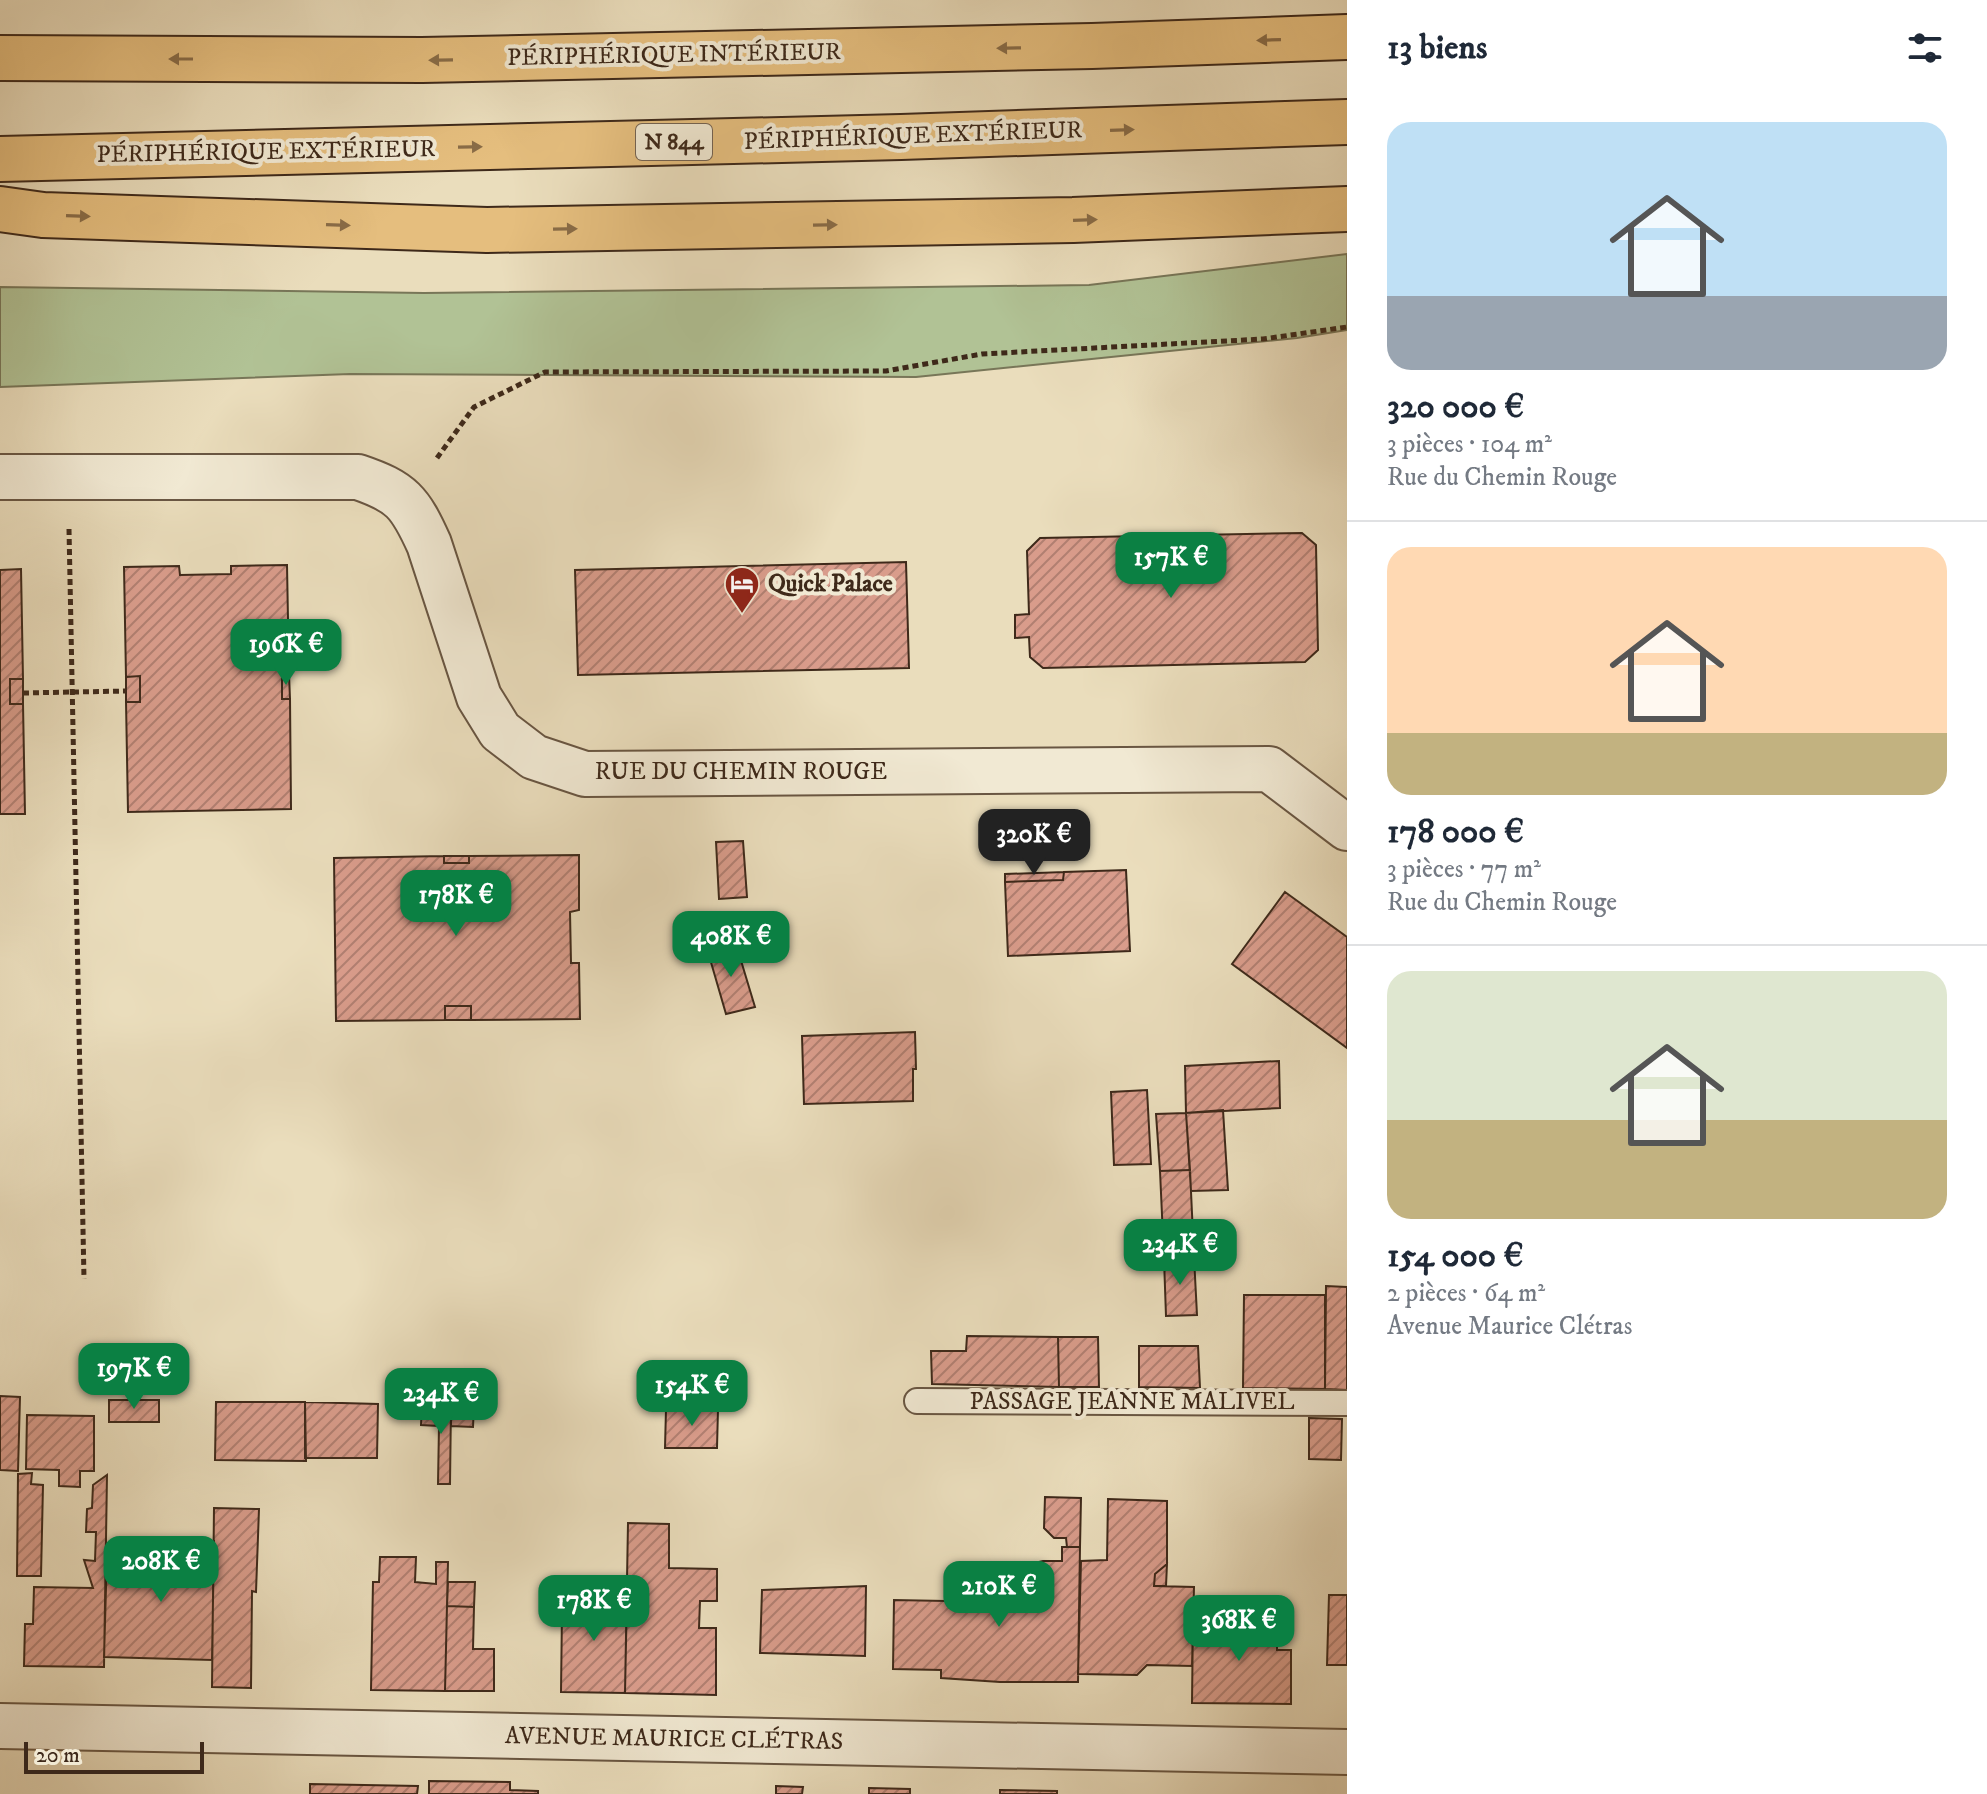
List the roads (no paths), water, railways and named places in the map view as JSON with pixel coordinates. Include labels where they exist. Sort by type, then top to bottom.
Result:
[{"type":"highway","name":"PÉRIPHÉRIQUE INTÉRIEUR","points":[[0,58],[454,59],[1061,47],[1347,37]]},
{"type":"highway","name":"PÉRIPHÉRIQUE EXTÉRIEUR","points":[[0,159],[1347,122]]},
{"type":"highway","points":[[0,209],[43,215],[487,230],[1073,220],[1347,209]]},
{"type":"street","name":"RUE DU CHEMIN ROUGE","points":[[0,477],[358,477],[385,486],[406,502],[419,522],[479,697],[500,731],[534,757],[585,774],[1269,769],[1347,828]]},
{"type":"street","name":"AVENUE MAURICE CLÉTRAS","points":[[0,1726],[1347,1752]]},
{"type":"lane","name":"PASSAGE JEANNE MALIVEL","points":[[917,1401],[1347,1403]]},
{"type":"place","name":"Quick Palace","points":[[742,615]]}]
